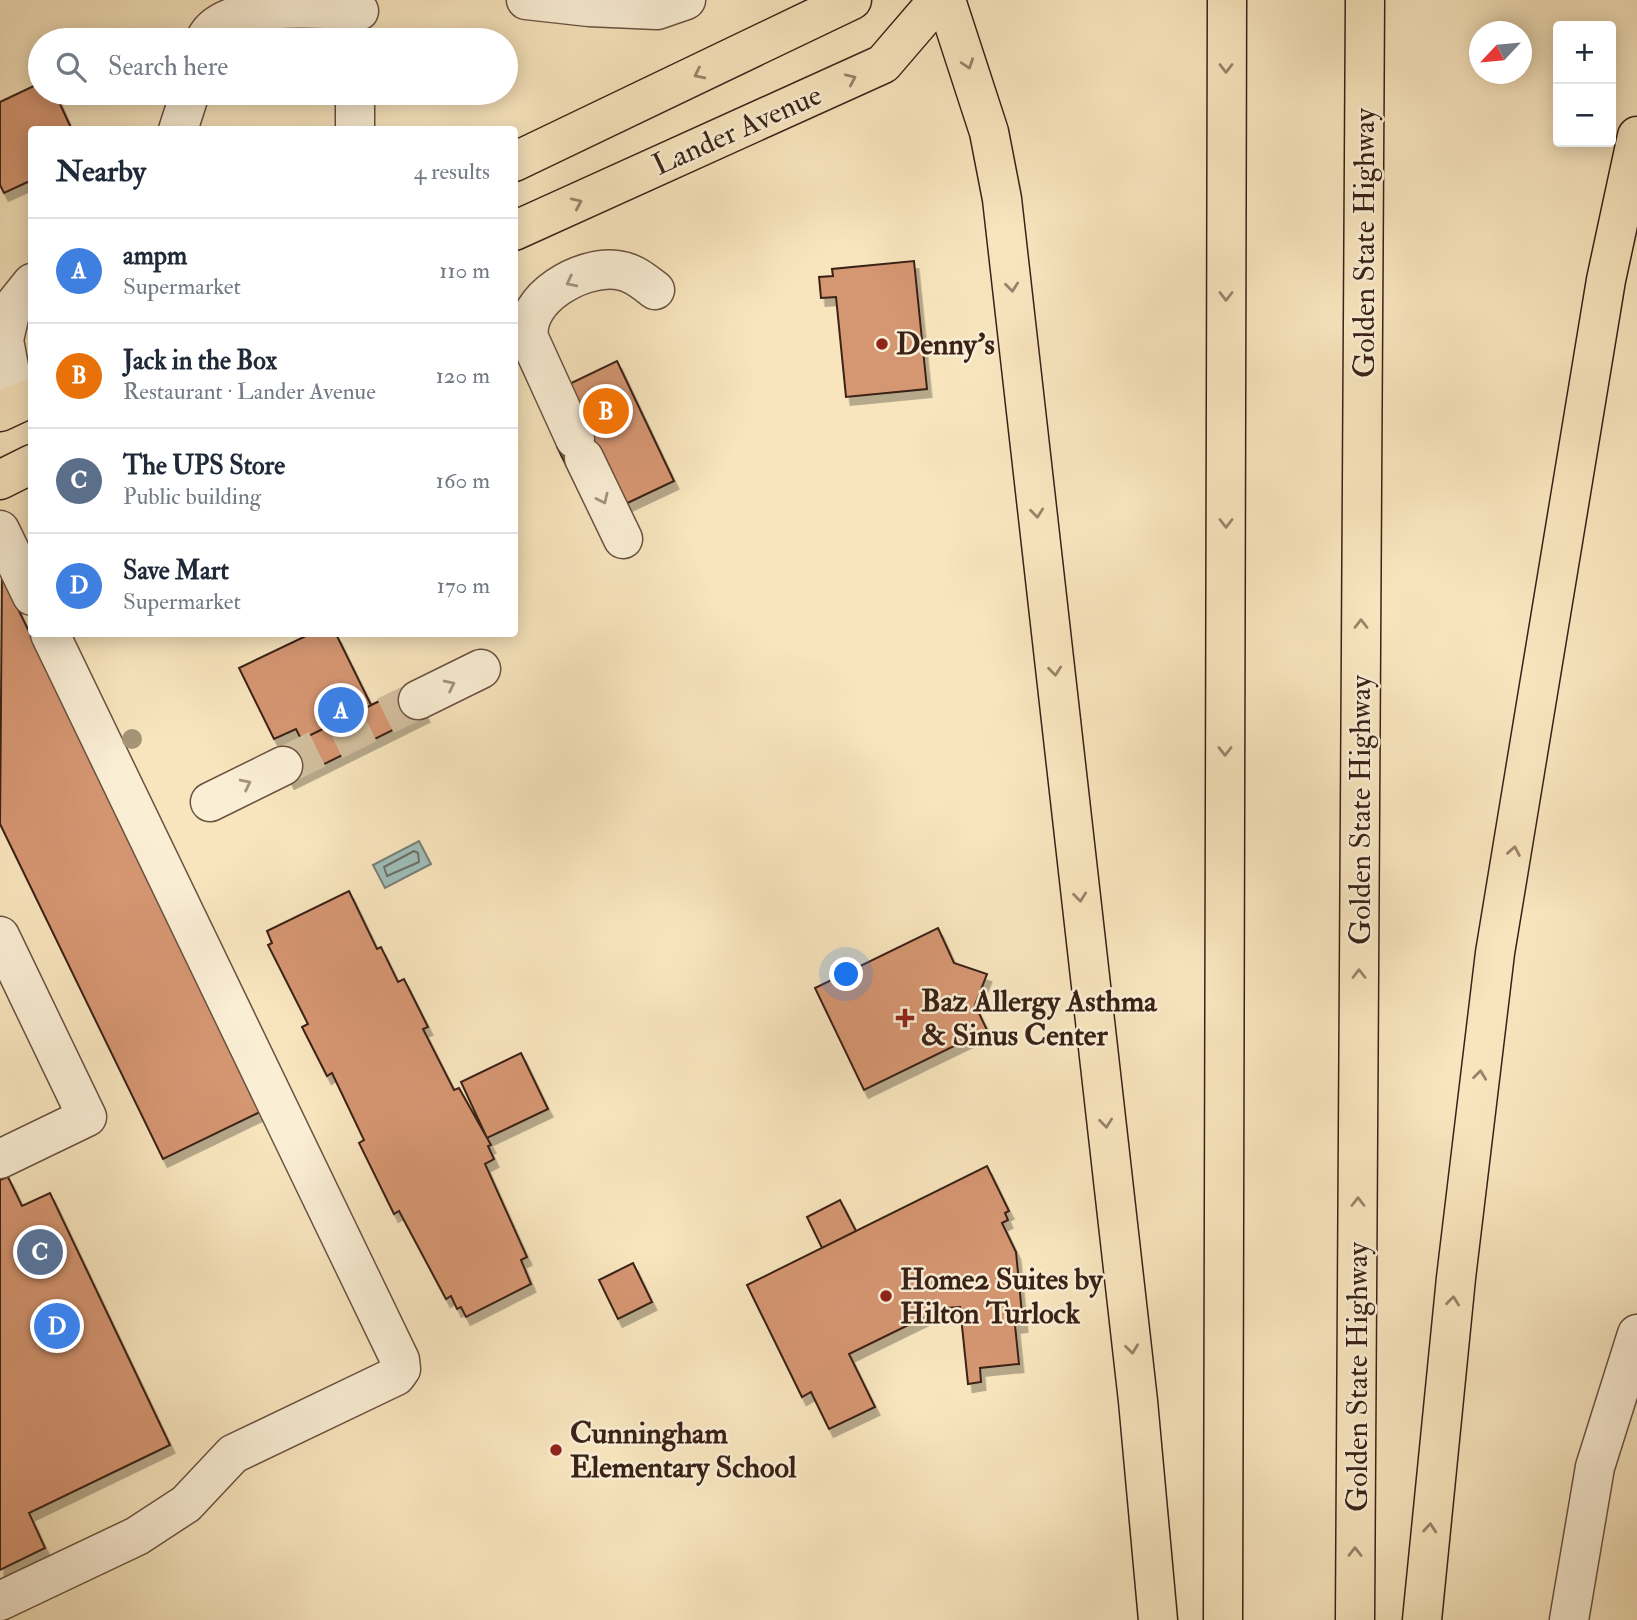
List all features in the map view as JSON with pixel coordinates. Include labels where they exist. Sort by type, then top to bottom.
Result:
[{"type":"main road","points":[[518,160],[852,0]]},
{"type":"main road","name":"Lander Avenue","points":[[518,229],[883,64],[938,0]]},
{"type":"main road","points":[[946,0],[989,132],[1002,199],[1138,1401],[1158,1620]]},
{"type":"main road","points":[[1223,1620],[1227,0]]},
{"type":"main road","name":"Golden State Highway","points":[[1355,1620],[1366,0]]},
{"type":"main road","points":[[1422,1620],[1456,1278],[1496,953],[1606,280],[1637,136]]},
{"type":"main road","points":[[0,480],[28,466]]},
{"type":"street","points":[[526,0],[657,10],[686,0]]},
{"type":"street","points":[[209,28],[226,14],[257,4],[359,17]]},
{"type":"street","points":[[179,126],[186,105]]},
{"type":"street","points":[[355,105],[355,126]]},
{"type":"street","points":[[622,539],[529,338],[528,322],[533,308],[549,293],[583,275],[602,270],[629,273],[655,290]]},
{"type":"street","points":[[16,404],[4,340],[10,309],[28,288]]},
{"type":"street","points":[[0,530],[28,588]]},
{"type":"street","points":[[0,1601],[137,1536],[186,1504],[233,1454],[396,1376],[401,1369],[400,1360],[51,637]]},
{"type":"street","points":[[418,700],[481,669]]},
{"type":"street","points":[[210,802],[283,766]]},
{"type":"street","points":[[0,936],[87,1117],[0,1159]]},
{"type":"street","points":[[1569,1620],[1595,1467],[1628,1390],[1637,1334]]},
{"type":"water","points":[[419,841],[431,864],[385,888],[373,865]]},
{"type":"building","points":[[28,89],[28,105],[61,105],[70,126],[28,126],[28,182],[4,193],[0,185],[0,102]]},
{"type":"building","name":"Denny's","points":[[914,261],[927,389],[846,397],[836,297],[821,298],[819,277],[833,276],[832,269]]},
{"type":"building","points":[[617,361],[674,481],[619,507],[567,467],[557,447],[584,434],[561,388]]},
{"type":"building","points":[[2,576],[28,630],[28,637],[32,637],[262,1111],[163,1159],[0,824]]},
{"type":"building","points":[[304,637],[337,637],[371,705],[410,686],[425,714],[290,781],[276,752],[301,739],[296,729],[274,739],[239,668]]},
{"type":"building","points":[[410,686],[425,714],[290,781],[276,752]]},
{"type":"building","points":[[349,891],[377,949],[381,947],[398,982],[404,979],[428,1027],[423,1029],[454,1090],[459,1088],[491,1145],[488,1146],[494,1159],[485,1164],[527,1257],[521,1260],[531,1284],[466,1317],[461,1307],[457,1309],[451,1296],[446,1299],[399,1211],[394,1214],[359,1143],[364,1140],[332,1073],[327,1076],[302,1027],[308,1024],[268,945],[272,943],[267,931]]},
{"type":"building","name":"Baz Allergy Asthma & Sinus Center","points":[[938,928],[954,963],[987,974],[975,1005],[987,1030],[864,1090],[815,988]]},
{"type":"building","points":[[521,1053],[548,1109],[487,1138],[461,1082]]},
{"type":"building","name":"Home2 Suites by Hilton Turlock","points":[[987,1166],[1009,1211],[1005,1213],[1008,1220],[1002,1223],[1016,1252],[1023,1324],[1015,1325],[1019,1364],[980,1368],[981,1382],[968,1384],[960,1307],[943,1308],[849,1354],[875,1407],[829,1429],[811,1392],[802,1397],[747,1285]]},
{"type":"building","points":[[8,1177],[22,1206],[50,1193],[170,1445],[29,1513],[45,1548],[0,1570],[0,1180]]},
{"type":"building","points":[[840,1200],[856,1231],[822,1248],[807,1217]]},
{"type":"building","points":[[633,1263],[652,1302],[618,1319],[599,1280]]},
{"type":"tunnel","points":[[283,766],[418,700]]},
{"type":"place","name":"Denny's","points":[[882,344]]},
{"type":"place","name":"Jack in the Box","points":[[606,411]]},
{"type":"place","name":"ampm","points":[[341,710]]},
{"type":"place","name":"Baz Allergy Asthma & Sinus Center","points":[[905,1018]]},
{"type":"place","name":"The UPS Store","points":[[40,1252]]},
{"type":"place","name":"Home2 Suites by Hilton Turlock","points":[[886,1296]]},
{"type":"place","name":"Save Mart","points":[[57,1326]]},
{"type":"place","name":"Cunningham Elementary School","points":[[556,1450]]}]
